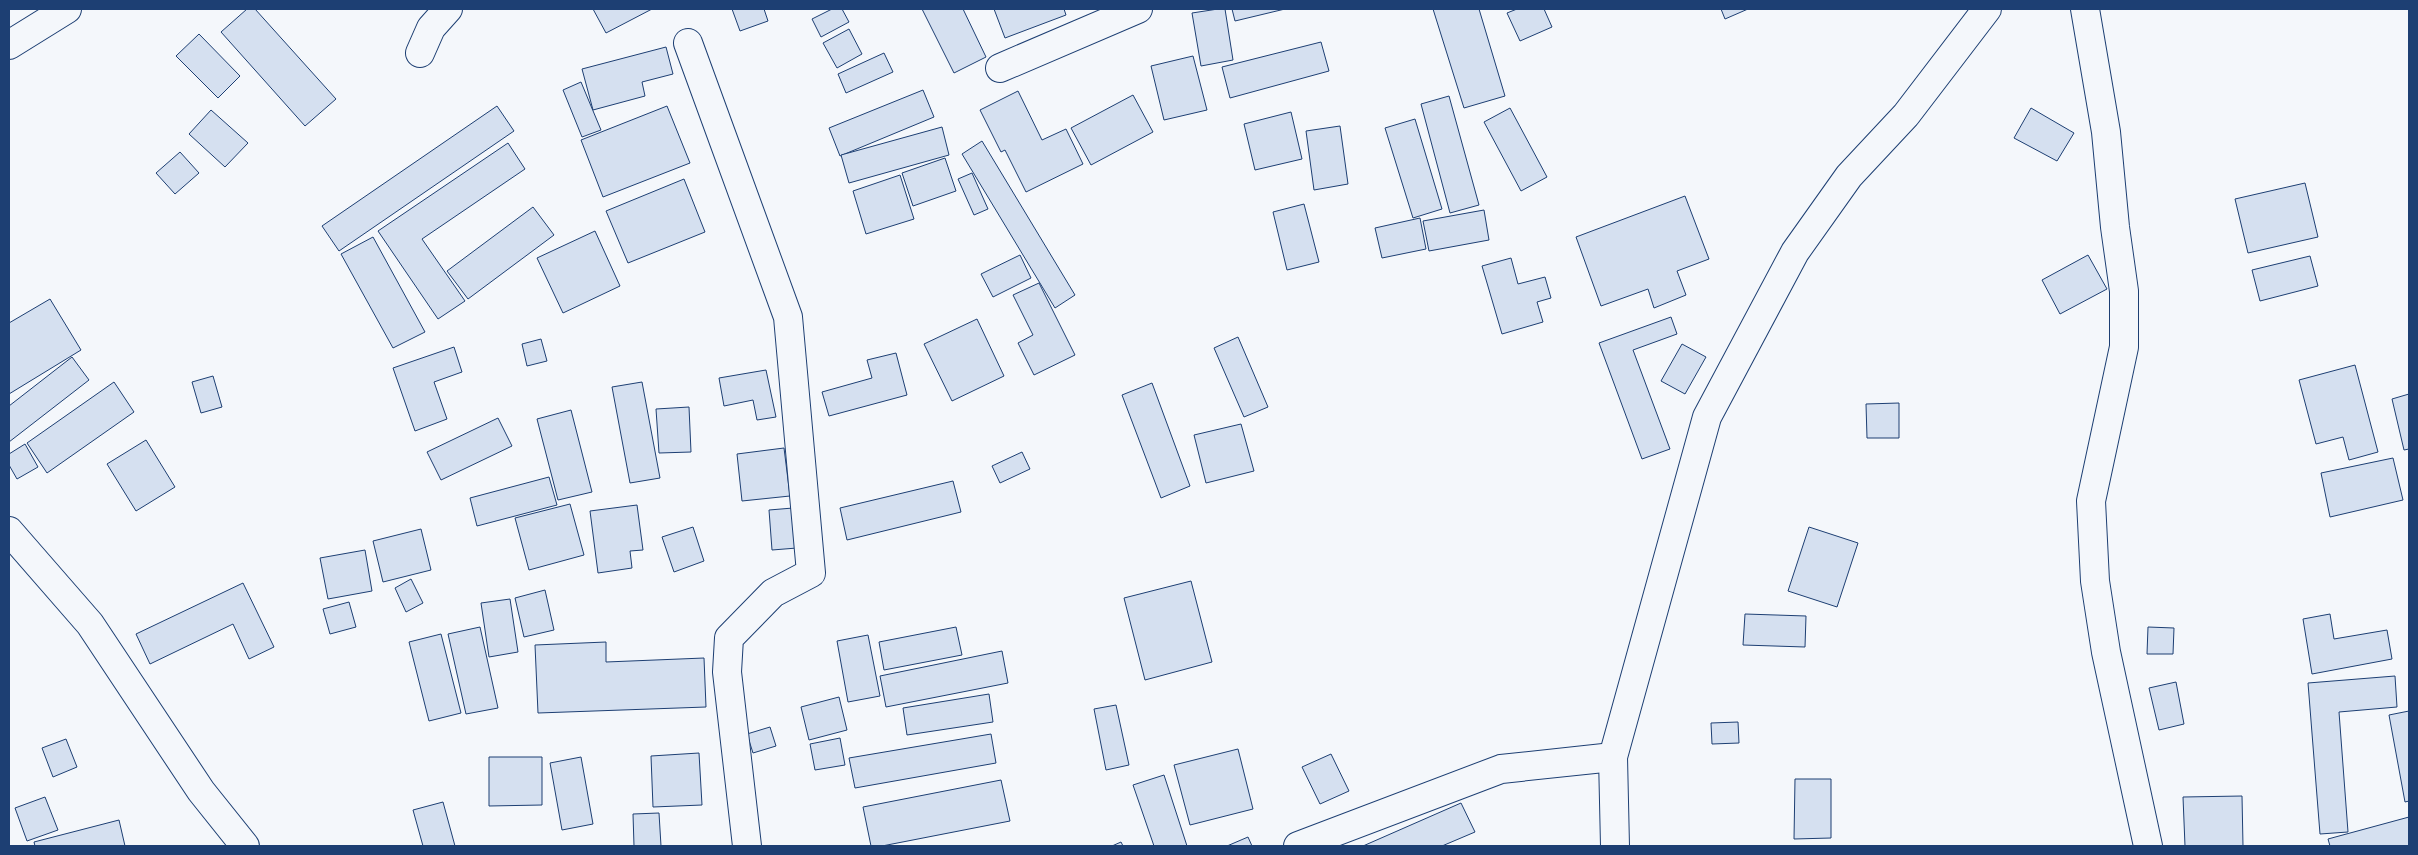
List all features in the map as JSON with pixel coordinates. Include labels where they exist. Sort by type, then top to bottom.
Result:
[{"type":"street","points":[[9,45],[67,9]]},
{"type":"street","points":[[420,53],[431,28],[448,9]]},
{"type":"street","points":[[1000,68],[1138,9]]},
{"type":"street","points":[[1615,846],[1613,757],[1708,417],[1795,252],[1849,176],[1906,115],[1987,9]]},
{"type":"street","points":[[2086,9],[2106,132],[2115,227],[2124,291],[2124,347],[2090,501],[2095,581],[2106,652],[2148,846]]},
{"type":"street","points":[[688,43],[788,317],[811,572],[774,594],[729,638],[727,672],[748,846]]},
{"type":"street","points":[[9,531],[90,624],[201,791],[245,846]]},
{"type":"street","points":[[1298,846],[1501,769],[1613,757]]},
{"type":"building","points":[[247,9],[255,9],[336,99],[305,126],[221,32]]},
{"type":"building","points":[[593,9],[652,9],[606,33]]},
{"type":"building","points":[[732,9],[764,9],[768,21],[740,31]]},
{"type":"building","points":[[832,9],[842,9],[849,22],[821,37],[812,19]]},
{"type":"building","points":[[922,9],[963,9],[986,57],[954,73]]},
{"type":"building","points":[[994,9],[1064,9],[1066,15],[1005,38]]},
{"type":"building","points":[[1225,9],[1233,60],[1201,66],[1192,13]]},
{"type":"building","points":[[1232,9],[1285,9],[1235,21]]},
{"type":"building","points":[[1433,9],[1479,9],[1505,96],[1464,108]]},
{"type":"building","points":[[1517,9],[1544,9],[1552,27],[1520,41],[1507,13]]},
{"type":"building","points":[[1721,9],[1748,9],[1725,19]]},
{"type":"building","points":[[849,29],[862,54],[837,68],[823,43]]},
{"type":"building","points":[[199,34],[240,76],[218,98],[176,56]]},
{"type":"building","points":[[1321,42],[1329,71],[1230,98],[1222,67]]},
{"type":"building","points":[[666,47],[673,74],[642,82],[645,96],[593,110],[582,69]]},
{"type":"building","points":[[884,53],[893,72],[846,93],[838,74]]},
{"type":"building","points":[[1193,56],[1207,110],[1164,120],[1151,66]]},
{"type":"building","points":[[581,82],[601,130],[582,137],[563,90]]},
{"type":"building","points":[[923,90],[934,117],[840,156],[829,128]]},
{"type":"building","points":[[1018,91],[1042,140],[1066,129],[1083,164],[1026,192],[1005,150],[1001,152],[980,110]]},
{"type":"building","points":[[1133,95],[1153,132],[1091,165],[1071,128]]},
{"type":"building","points":[[1449,96],[1479,205],[1450,213],[1421,104]]},
{"type":"building","points":[[497,106],[514,131],[339,251],[322,226]]},
{"type":"building","points":[[667,106],[690,163],[603,197],[581,140]]},
{"type":"building","points":[[1510,108],[1547,177],[1521,191],[1484,122]]},
{"type":"building","points":[[2031,108],[2074,133],[2057,161],[2014,138]]},
{"type":"building","points":[[211,110],[248,143],[225,167],[189,134]]},
{"type":"building","points":[[1291,112],[1302,159],[1255,170],[1244,124]]},
{"type":"building","points":[[1415,119],[1442,209],[1413,218],[1385,128]]},
{"type":"building","points":[[1340,126],[1348,184],[1314,190],[1306,131]]},
{"type":"building","points":[[942,127],[949,155],[849,183],[841,155]]},
{"type":"building","points":[[982,141],[1075,295],[1055,308],[962,154]]},
{"type":"building","points":[[508,143],[525,169],[422,239],[465,301],[438,319],[378,231]]},
{"type":"building","points":[[180,152],[199,173],[175,194],[156,173]]},
{"type":"building","points":[[945,158],[956,191],[913,206],[902,173]]},
{"type":"building","points":[[972,173],[988,209],[974,215],[958,179]]},
{"type":"building","points":[[900,175],[914,219],[866,234],[853,191]]},
{"type":"building","points":[[684,179],[705,232],[628,263],[606,211]]},
{"type":"building","points":[[2305,183],[2318,237],[2248,253],[2235,199]]},
{"type":"building","points":[[1685,196],[1709,259],[1677,271],[1686,295],[1654,308],[1648,289],[1601,306],[1576,237]]},
{"type":"building","points":[[1304,204],[1319,262],[1287,270],[1273,212]]},
{"type":"building","points":[[533,207],[554,235],[468,299],[447,271]]},
{"type":"building","points":[[1484,210],[1489,240],[1429,251],[1423,221]]},
{"type":"building","points":[[1420,218],[1426,249],[1382,258],[1375,228]]},
{"type":"building","points":[[595,231],[620,286],[563,313],[537,258]]},
{"type":"building","points":[[373,237],[425,332],[393,348],[341,254]]},
{"type":"building","points":[[1020,255],[1031,278],[993,297],[981,274]]},
{"type":"building","points":[[2088,255],[2107,289],[2060,314],[2042,280]]},
{"type":"building","points":[[2310,256],[2318,286],[2260,301],[2252,270]]},
{"type":"building","points":[[1511,258],[1518,284],[1545,277],[1551,298],[1537,302],[1543,322],[1502,334],[1482,266]]},
{"type":"building","points":[[1039,283],[1075,355],[1034,375],[1018,343],[1033,335],[1013,295]]},
{"type":"building","points":[[50,299],[81,350],[9,394],[9,323]]},
{"type":"building","points":[[1671,317],[1677,334],[1633,350],[1670,449],[1642,459],[1599,343]]},
{"type":"building","points":[[977,319],[1004,376],[952,401],[924,344]]},
{"type":"building","points":[[1238,337],[1268,407],[1244,417],[1214,348]]},
{"type":"building","points":[[541,339],[547,361],[527,366],[522,344]]},
{"type":"building","points":[[1682,344],[1706,357],[1685,394],[1661,381]]},
{"type":"building","points":[[454,347],[462,372],[434,382],[447,419],[415,431],[393,368]]},
{"type":"building","points":[[896,353],[907,395],[829,416],[822,392],[872,378],[867,360]]},
{"type":"building","points":[[72,357],[89,380],[9,442],[9,406]]},
{"type":"building","points":[[2355,365],[2378,452],[2349,460],[2343,437],[2316,444],[2299,380]]},
{"type":"building","points":[[766,370],[776,417],[757,420],[753,400],[724,406],[719,378]]},
{"type":"building","points":[[213,376],[222,407],[201,413],[192,382]]},
{"type":"building","points":[[114,382],[134,412],[47,473],[27,443]]},
{"type":"building","points":[[642,382],[660,478],[630,483],[612,387]]},
{"type":"building","points":[[1152,383],[1190,486],[1161,498],[1122,395]]},
{"type":"building","points":[[2409,394],[2409,449],[2404,450],[2392,399]]},
{"type":"building","points":[[1899,403],[1899,438],[1867,438],[1866,404]]},
{"type":"building","points":[[689,407],[691,452],[659,453],[656,409]]},
{"type":"building","points":[[571,410],[592,492],[558,500],[537,419]]},
{"type":"building","points":[[498,418],[512,446],[441,480],[427,452]]},
{"type":"building","points":[[1241,424],[1254,471],[1206,483],[1194,435]]},
{"type":"building","points":[[146,440],[175,487],[136,511],[107,464]]},
{"type":"building","points":[[25,444],[38,467],[17,479],[9,465],[9,454]]},
{"type":"building","points":[[784,448],[790,496],[742,501],[737,454]]},
{"type":"building","points":[[1022,452],[1030,469],[1000,483],[992,466]]},
{"type":"building","points":[[2393,458],[2403,500],[2330,517],[2321,473]]},
{"type":"building","points":[[549,477],[557,505],[477,526],[470,498]]},
{"type":"building","points":[[953,481],[961,512],[847,540],[840,508]]},
{"type":"building","points":[[570,504],[584,555],[529,570],[515,518]]},
{"type":"building","points":[[637,505],[643,550],[630,551],[632,568],[598,573],[590,511]]},
{"type":"building","points":[[793,508],[797,548],[772,550],[769,510]]},
{"type":"building","points":[[693,527],[704,561],[674,572],[662,537]]},
{"type":"building","points":[[1809,527],[1858,543],[1837,607],[1788,591]]},
{"type":"building","points":[[421,529],[431,570],[383,582],[373,541]]},
{"type":"building","points":[[365,550],[372,591],[328,599],[320,558]]},
{"type":"building","points":[[411,579],[423,603],[406,612],[395,588]]},
{"type":"building","points":[[1191,581],[1212,662],[1145,680],[1124,598]]},
{"type":"building","points":[[243,583],[274,647],[249,659],[233,624],[150,664],[136,634]]},
{"type":"building","points":[[545,590],[554,630],[524,637],[515,598]]},
{"type":"building","points":[[510,599],[518,652],[489,657],[481,603]]},
{"type":"building","points":[[349,602],[356,627],[330,634],[323,609]]},
{"type":"building","points":[[1745,614],[1806,616],[1805,647],[1743,645]]},
{"type":"building","points":[[2330,614],[2334,639],[2387,630],[2392,659],[2312,674],[2303,619]]},
{"type":"building","points":[[480,627],[498,708],[466,714],[448,634]]},
{"type":"building","points":[[956,627],[962,655],[884,670],[879,642]]},
{"type":"building","points":[[2148,627],[2174,628],[2173,654],[2147,654]]},
{"type":"building","points":[[441,634],[461,713],[429,721],[409,642]]},
{"type":"building","points":[[868,635],[880,696],[848,702],[837,641]]},
{"type":"building","points":[[606,642],[606,662],[704,658],[706,707],[538,713],[535,645]]},
{"type":"building","points":[[1002,651],[1008,683],[886,707],[880,676]]},
{"type":"building","points":[[2395,676],[2397,707],[2339,712],[2348,832],[2320,834],[2308,683]]},
{"type":"building","points":[[2176,682],[2184,724],[2159,730],[2149,688]]},
{"type":"building","points":[[989,694],[993,722],[907,735],[903,708]]},
{"type":"building","points":[[839,697],[847,730],[809,740],[801,707]]},
{"type":"building","points":[[1116,705],[1129,765],[1106,770],[1094,709]]},
{"type":"building","points":[[2409,711],[2409,801],[2405,802],[2389,715]]},
{"type":"building","points":[[1738,722],[1739,743],[1712,744],[1711,723]]},
{"type":"building","points":[[770,727],[776,746],[753,753],[747,734]]},
{"type":"building","points":[[991,734],[996,763],[855,788],[849,758]]},
{"type":"building","points":[[840,738],[845,765],[815,770],[810,744]]},
{"type":"building","points":[[66,739],[77,767],[53,777],[42,748]]},
{"type":"building","points":[[1238,749],[1253,809],[1190,825],[1174,765]]},
{"type":"building","points":[[699,753],[702,805],[653,807],[651,756]]},
{"type":"building","points":[[1331,754],[1349,791],[1320,804],[1302,767]]},
{"type":"building","points":[[489,757],[542,757],[542,805],[489,806]]},
{"type":"building","points":[[581,757],[593,824],[562,830],[550,763]]},
{"type":"building","points":[[1164,775],[1187,846],[1154,846],[1133,785]]},
{"type":"building","points":[[1795,779],[1831,779],[1831,838],[1794,839]]},
{"type":"building","points":[[1001,780],[1010,821],[882,846],[871,846],[863,807]]},
{"type":"building","points":[[2242,796],[2243,846],[2185,846],[2183,797]]},
{"type":"building","points":[[45,797],[58,830],[27,841],[15,808]]},
{"type":"building","points":[[443,802],[455,846],[423,846],[413,810]]},
{"type":"building","points":[[1461,803],[1475,832],[1442,846],[1363,846]]},
{"type":"building","points":[[659,813],[661,846],[634,846],[633,814]]},
{"type":"building","points":[[2409,817],[2409,846],[2330,846],[2328,839]]},
{"type":"building","points":[[119,820],[125,846],[35,846],[34,842]]},
{"type":"building","points":[[1248,837],[1252,846],[1227,846]]},
{"type":"building","points":[[1121,842],[1123,846],[1112,846]]}]
